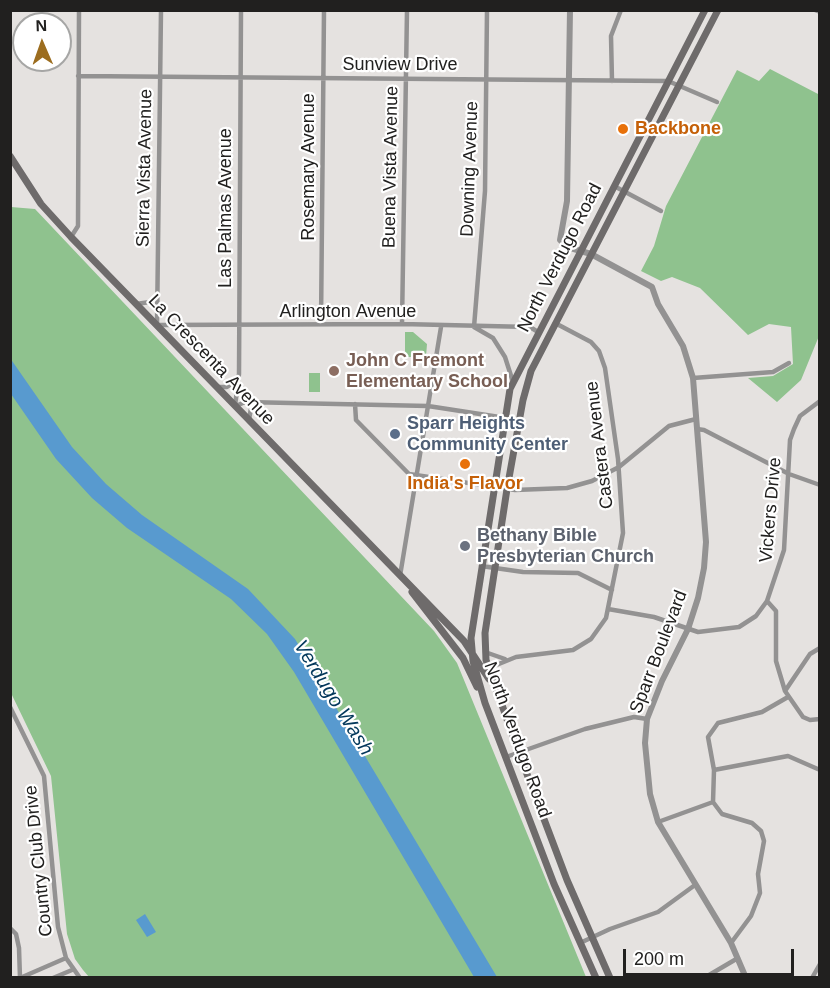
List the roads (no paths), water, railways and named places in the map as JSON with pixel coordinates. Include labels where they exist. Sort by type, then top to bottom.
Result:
[{"type":"main road","name":"North Verdugo Road","points":[[596,978],[554,884],[485,703],[471,650],[493,487],[504,418],[513,382],[705,10]]},
{"type":"main road","name":"North Verdugo Road","points":[[610,978],[567,880],[519,753],[489,668],[485,652],[485,633],[519,420],[531,371],[718,10]]},
{"type":"main road","name":"La Crescenta Avenue","points":[[10,156],[41,204],[71,237],[471,650],[501,700]]},
{"type":"main road","name":"La Crescenta Avenue","points":[[400,576],[463,658],[485,703]]},
{"type":"street","points":[[71,237],[78,226],[79,10]]},
{"type":"street","name":"Sierra Vista Avenue","points":[[157,325],[160,10]]},
{"type":"street","name":"Las Palmas Avenue","points":[[235,406],[239,374],[241,10]]},
{"type":"street","name":"Rosemary Avenue","points":[[321,324],[324,10]]},
{"type":"street","name":"Buena Vista Avenue","points":[[402,324],[407,10]]},
{"type":"street","name":"Downing Avenue","points":[[474,327],[485,192],[487,10]]},
{"type":"street","points":[[570,10],[567,201],[560,240],[567,247],[591,254]]},
{"type":"street","points":[[612,81],[611,36],[621,10]]},
{"type":"street","points":[[814,10],[819,12]]},
{"type":"street","name":"Sunview Drive","points":[[78,76],[668,81],[680,84],[717,102]]},
{"type":"street","points":[[614,186],[661,212]]},
{"type":"street","name":"Sparr Boulevard","points":[[591,254],[652,287],[658,304],[683,346],[693,378],[706,542],[698,598],[688,629],[657,691],[647,719],[647,763],[650,794],[658,822],[730,943],[746,978]]},
{"type":"street","points":[[136,304],[150,303],[157,293]]},
{"type":"street","name":"Castera Avenue","points":[[485,652],[498,658],[508,659],[573,650],[589,641],[598,631],[608,609],[623,533],[613,416],[602,359],[591,342],[555,323]]},
{"type":"street","name":"Arlington Avenue","points":[[157,325],[402,324],[441,327],[530,327],[538,332]]},
{"type":"street","points":[[170,339],[175,328],[180,325]]},
{"type":"street","points":[[400,576],[441,327]]},
{"type":"street","points":[[474,327],[493,338],[505,357],[513,382]]},
{"type":"street","points":[[693,378],[773,372],[789,363]]},
{"type":"street","points":[[215,385],[222,388],[232,386],[239,374]]},
{"type":"street","name":"Vickers Drive","points":[[608,609],[654,617],[699,632],[739,627],[756,616],[767,601],[784,550],[790,440],[800,416],[819,401]]},
{"type":"street","points":[[235,406],[259,402],[428,406],[519,420]]},
{"type":"street","points":[[249,420],[251,408],[259,402]]},
{"type":"street","points":[[355,404],[355,416],[359,423],[407,473],[507,489],[567,488],[592,481],[619,467],[669,426],[696,419]]},
{"type":"street","points":[[697,429],[704,430],[789,474],[819,485]]},
{"type":"street","points":[[481,566],[578,573],[612,590]]},
{"type":"street","points":[[767,601],[776,611],[776,661],[785,691],[803,717],[810,720],[819,719]]},
{"type":"street","points":[[785,691],[810,654],[819,648]]},
{"type":"street","name":"Castera Avenue","points":[[489,668],[508,659]]},
{"type":"street","points":[[730,943],[751,916],[760,893],[758,874],[764,841],[761,831],[752,823],[722,814],[712,802],[714,770],[708,739],[715,724],[762,712],[788,697]]},
{"type":"street","name":"Country Club Drive","points":[[10,707],[44,776],[58,927],[66,958],[72,970],[80,978]]},
{"type":"street","points":[[506,757],[585,729],[634,717],[647,719]]},
{"type":"street","points":[[714,770],[788,756],[819,770]]},
{"type":"street","points":[[658,822],[712,802]]},
{"type":"street","points":[[580,943],[658,912],[695,885]]},
{"type":"street","points":[[10,928],[16,934],[19,948],[20,977],[66,958]]},
{"type":"street","points":[[704,978],[738,958]]},
{"type":"street","points":[[812,978],[819,964]]},
{"type":"street","points":[[53,978],[72,970]]},
{"type":"water","points":[[10,358],[72,447],[106,484],[142,515],[248,589],[295,639],[497,977],[474,977],[294,672],[267,634],[231,599],[127,528],[92,498],[56,459],[11,394]]},
{"type":"water","points":[[145,914],[156,932],[147,937],[136,920]]},
{"type":"place","name":"Backbone","points":[[623,129]]},
{"type":"place","name":"John C Fremont Elementary School","points":[[334,371]]},
{"type":"place","name":"Sparr Heights Community Center","points":[[395,434]]},
{"type":"place","name":"India's Flavor","points":[[465,464]]},
{"type":"place","name":"Bethany Bible Presbyterian Church","points":[[465,546]]},
{"type":"water label","name":"Verdugo Wash","points":[[333,698]]}]
